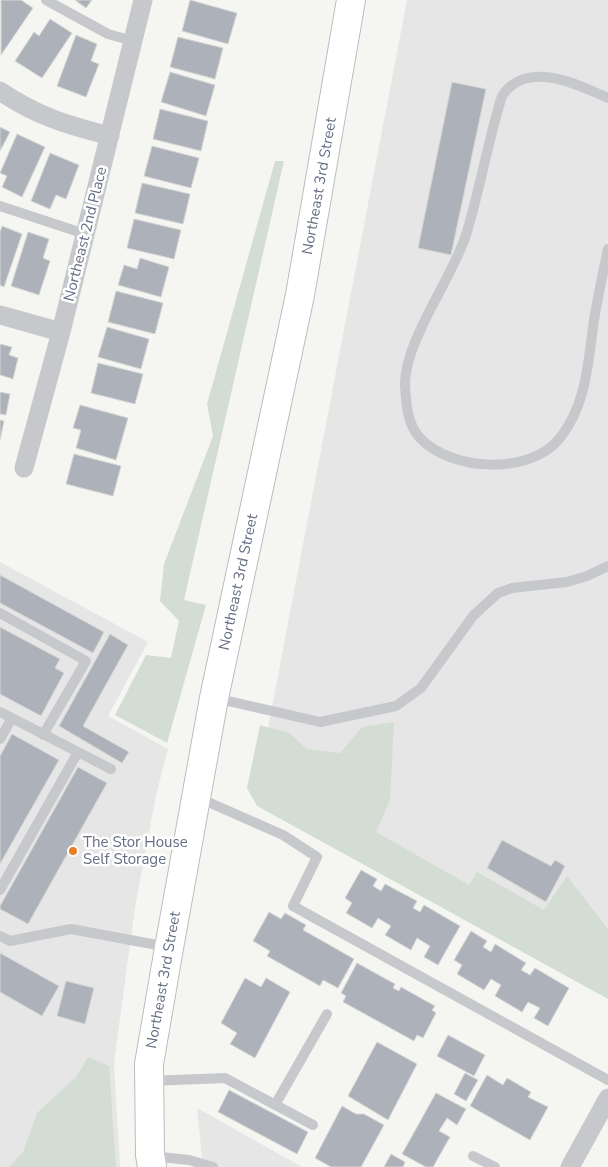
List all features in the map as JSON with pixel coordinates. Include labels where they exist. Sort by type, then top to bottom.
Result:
[{"type":"main road","name":"Northeast 3rd Street","points":[[151,1161],[148,1064],[214,698],[300,295],[351,0]]},
{"type":"street","name":"Northeast 2nd Place","points":[[24,468],[86,234],[143,0]]},
{"type":"street","points":[[0,91],[18,103],[60,123],[110,136]]},
{"type":"street","points":[[0,315],[61,332]]},
{"type":"street","points":[[570,1167],[608,1098]]},
{"type":"lane","points":[[46,0],[108,34],[133,41]]},
{"type":"lane","points":[[608,98],[544,76],[532,76],[515,82],[502,96],[466,236],[410,358],[405,382],[407,409],[420,437],[435,450],[461,462],[482,465],[530,459],[548,452],[561,438],[571,421],[586,381],[594,319],[608,249]]},
{"type":"lane","points":[[0,206],[86,234]]},
{"type":"lane","points":[[214,698],[320,722],[396,706],[421,688],[473,616],[487,601],[498,593],[512,588],[567,582],[608,566]]},
{"type":"lane","points":[[0,613],[86,660],[43,735]]},
{"type":"lane","points":[[0,712],[111,769]]},
{"type":"lane","points":[[0,739],[12,718]]},
{"type":"lane","points":[[0,890],[78,752]]},
{"type":"lane","points":[[195,796],[283,835],[317,857],[293,906],[608,1080]]},
{"type":"lane","points":[[0,936],[10,942],[71,928],[169,948]]},
{"type":"lane","points":[[275,1105],[327,1014]]},
{"type":"lane","points":[[149,1081],[225,1078],[313,1125]]},
{"type":"lane","points":[[473,1156],[495,1167]]},
{"type":"lane","points":[[151,1161],[189,1160],[213,1167]]},
{"type":"shaded area","points":[[407,0],[608,0],[608,967],[259,775]]},
{"type":"shaded area","points":[[275,161],[284,161],[184,600],[206,605],[167,743],[115,715],[146,655],[171,658],[179,621],[160,601],[164,564],[213,436],[207,404]]},
{"type":"shaded area","name":"The Stor House Self Storage","points":[[0,562],[148,642],[108,716],[168,749],[156,795],[135,907],[114,1063],[120,1167],[0,1167]]},
{"type":"shaded area","points":[[394,722],[390,800],[376,832],[469,885],[477,872],[544,910],[567,876],[608,929],[608,999],[257,806],[247,788],[260,725],[289,733],[307,749],[340,753],[362,727]]},
{"type":"shaded area","points":[[88,1057],[109,1066],[116,1167],[9,1167],[23,1152],[37,1113],[77,1076]]},
{"type":"shaded area","points":[[197,1108],[302,1167],[203,1167]]},
{"type":"building","points":[[1,0],[21,0],[33,8],[1,55]]},
{"type":"building","points":[[75,0],[92,0],[86,8]]},
{"type":"building","points":[[190,0],[237,13],[228,44],[182,31]]},
{"type":"building","points":[[50,19],[72,33],[42,78],[15,61],[34,32],[39,36]]},
{"type":"building","points":[[76,35],[97,44],[91,61],[99,64],[86,97],[57,86]]},
{"type":"building","points":[[178,37],[223,48],[215,79],[170,67]]},
{"type":"building","points":[[170,72],[215,85],[206,116],[161,102]]},
{"type":"building","points":[[452,82],[486,89],[451,255],[418,248]]},
{"type":"building","points":[[160,109],[208,121],[201,151],[153,139]]},
{"type":"building","points":[[0,127],[10,132],[0,151]]},
{"type":"building","points":[[17,134],[45,147],[22,197],[2,187],[7,176],[0,173]]},
{"type":"building","points":[[152,146],[199,158],[191,188],[144,176]]},
{"type":"building","points":[[50,153],[79,165],[66,199],[56,195],[50,209],[31,201]]},
{"type":"building","points":[[142,183],[190,194],[183,224],[135,213]]},
{"type":"building","points":[[134,219],[181,230],[174,259],[127,248]]},
{"type":"building","points":[[2,226],[22,234],[4,287],[0,285],[0,232]]},
{"type":"building","points":[[28,232],[49,239],[43,258],[50,261],[39,295],[11,286]]},
{"type":"building","points":[[140,258],[169,267],[161,297],[118,285],[124,265],[137,269]]},
{"type":"building","points":[[116,291],[163,303],[155,334],[108,322]]},
{"type":"building","points":[[107,327],[149,339],[141,369],[98,357]]},
{"type":"building","points":[[0,344],[12,347],[9,355],[18,358],[13,379],[0,375]]},
{"type":"building","points":[[98,363],[143,374],[135,404],[91,393]]},
{"type":"building","points":[[0,392],[10,394],[6,415],[0,414]]},
{"type":"building","points":[[80,405],[128,418],[116,460],[76,448],[81,430],[73,428]]},
{"type":"building","points":[[0,420],[4,421],[0,440]]},
{"type":"building","points":[[74,454],[121,466],[113,496],[66,484]]},
{"type":"building","points":[[0,575],[104,632],[93,653],[0,603]]},
{"type":"building","points":[[0,627],[60,659],[55,668],[64,673],[41,716],[0,694]]},
{"type":"building","points":[[110,634],[128,645],[83,726],[129,752],[122,763],[59,726]]},
{"type":"building","points":[[12,734],[59,760],[0,864],[0,756]]},
{"type":"building","points":[[78,767],[107,783],[28,924],[0,909],[0,906]]},
{"type":"building","points":[[502,840],[551,866],[555,860],[565,866],[546,902],[487,868]]},
{"type":"building","points":[[361,870],[377,879],[373,886],[381,891],[385,884],[417,901],[413,908],[420,912],[424,905],[460,926],[438,965],[424,957],[430,946],[417,938],[411,950],[385,935],[391,926],[378,918],[372,928],[346,913],[352,903],[345,898]]},
{"type":"building","points":[[269,912],[281,919],[285,913],[306,925],[303,930],[354,959],[338,988],[323,980],[320,986],[267,956],[270,951],[253,941]]},
{"type":"building","points":[[471,931],[487,941],[483,947],[491,952],[495,944],[526,963],[521,970],[530,975],[535,968],[569,988],[548,1026],[534,1018],[540,1008],[528,1002],[522,1012],[495,996],[501,985],[491,979],[484,990],[457,974],[462,965],[454,960]]},
{"type":"building","points":[[0,953],[59,986],[42,1016],[0,992]]},
{"type":"building","points":[[357,963],[395,984],[393,988],[399,991],[401,987],[435,1006],[432,1010],[436,1013],[423,1038],[417,1035],[414,1041],[343,1002],[346,996],[341,993]]},
{"type":"building","points":[[245,978],[261,987],[266,978],[290,992],[255,1058],[230,1044],[237,1033],[221,1023]]},
{"type":"building","points":[[66,981],[94,988],[85,1024],[57,1016]]},
{"type":"building","points":[[448,1035],[485,1055],[474,1076],[437,1056]]},
{"type":"building","points":[[377,1042],[417,1064],[388,1120],[348,1096]]},
{"type":"building","points":[[465,1073],[478,1080],[466,1101],[454,1094]]},
{"type":"building","points":[[487,1075],[503,1085],[507,1078],[531,1092],[528,1097],[548,1107],[530,1140],[470,1106]]},
{"type":"building","points":[[229,1090],[308,1132],[297,1154],[218,1112]]},
{"type":"building","points":[[436,1093],[466,1109],[457,1125],[447,1118],[439,1131],[450,1137],[433,1167],[426,1167],[402,1154]]},
{"type":"building","points":[[342,1106],[356,1114],[364,1114],[384,1125],[361,1167],[331,1167],[315,1158]]},
{"type":"building","points":[[391,1154],[405,1162],[403,1167],[384,1167]]},
{"type":"place","name":"The Stor House Self Storage","points":[[73,851]]}]
